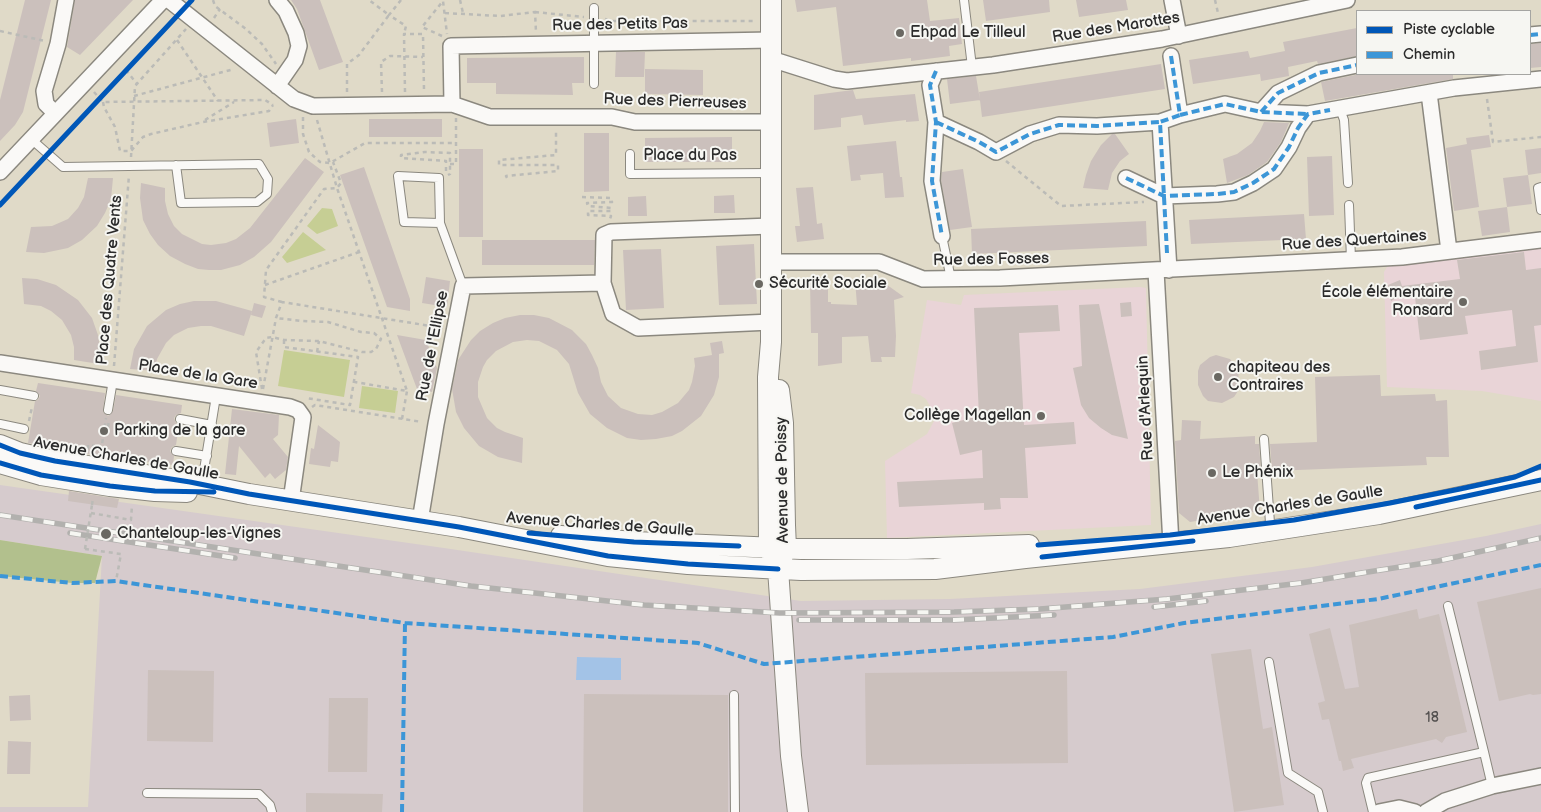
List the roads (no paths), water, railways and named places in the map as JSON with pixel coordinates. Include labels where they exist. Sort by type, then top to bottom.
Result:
[{"type":"main road","name":"Avenue de Poissy","points":[[771,0],[772,342],[768,377],[769,507],[778,560]]},
{"type":"main road","name":"Avenue de Poissy","points":[[772,342],[782,418],[785,525],[778,560]]},
{"type":"main road","name":"Avenue Charles de Gaulle","points":[[0,445],[46,460],[460,527],[594,554],[688,564],[778,560],[870,570],[935,569],[1338,521],[1541,480]]},
{"type":"main road","name":"Avenue Charles de Gaulle","points":[[0,463],[41,475],[146,490],[249,494]]},
{"type":"main road","name":"Avenue Charles de Gaulle","points":[[460,527],[634,542],[739,546],[778,560],[831,548],[917,549],[1171,540],[1460,489],[1515,477],[1541,466]]},
{"type":"main road","points":[[739,546],[758,531],[769,507]]},
{"type":"main road","points":[[785,525],[803,536],[831,548]]},
{"type":"main road","points":[[647,560],[695,573],[778,560],[867,558],[889,556],[917,549]]},
{"type":"main road","points":[[778,560],[791,756],[798,812]]},
{"type":"street","points":[[55,113],[46,104],[44,91],[58,44],[66,0]]},
{"type":"street","points":[[0,172],[163,0]]},
{"type":"street","points":[[169,0],[294,99],[308,104],[454,105]]},
{"type":"street","points":[[276,0],[286,11],[296,33],[299,46],[296,60],[277,86]]},
{"type":"street","points":[[1172,0],[1179,36]]},
{"type":"street","name":"Rue des Marottes","points":[[771,50],[834,79],[847,81],[993,65],[1179,36],[1347,0]]},
{"type":"street","name":"Rue des Petits Pas","points":[[454,105],[451,46],[594,42],[771,50]]},
{"type":"street","points":[[1171,56],[1180,114]]},
{"type":"street","points":[[1261,112],[1278,93],[1319,72],[1356,65]]},
{"type":"street","points":[[936,71],[930,85],[936,122],[932,181],[942,236]]},
{"type":"street","points":[[936,122],[996,152],[1030,134],[1059,125],[1098,126],[1160,122],[1180,114],[1225,104],[1261,112],[1308,114],[1429,93],[1541,78]]},
{"type":"street","points":[[1429,93],[1449,252]]},
{"type":"street","name":"Rue des Pierreuses","points":[[454,105],[490,118],[612,117],[635,122],[771,122]]},
{"type":"street","points":[[1126,178],[1164,199],[1234,192],[1253,183],[1274,169],[1290,147],[1298,128],[1308,114]]},
{"type":"street","points":[[1160,122],[1167,253],[1162,270]]},
{"type":"street","points":[[771,226],[611,232],[604,235],[603,283],[613,314],[638,328],[772,322]]},
{"type":"street","name":"Rue des Quertaines","points":[[1162,270],[1402,257],[1541,240]]},
{"type":"street","name":"Rue des Fosses","points":[[771,262],[879,262],[923,279],[1000,278],[1162,270]]},
{"type":"street","name":"Rue d'Arlequin","points":[[1162,270],[1161,352],[1171,540]]},
{"type":"street","name":"Rue de l'Ellipse","points":[[420,521],[436,424],[463,286],[603,283]]},
{"type":"street","name":"Place de la Gare","points":[[0,363],[216,396],[262,396],[298,410],[303,417],[291,501]]},
{"type":"street","points":[[1426,812],[1445,801],[1492,786],[1541,776]]},
{"type":"street","points":[[1378,812],[1399,808],[1415,812]]},
{"type":"lane","points":[[964,0],[972,66]]},
{"type":"lane","points":[[594,8],[594,84]]},
{"type":"lane","points":[[1335,109],[1344,120],[1348,183]]},
{"type":"lane","points":[[31,139],[64,167],[259,164],[268,179],[267,194],[257,202],[181,203],[176,166]]},
{"type":"lane","name":"Place du Pas","points":[[630,154],[630,174],[771,173]]},
{"type":"lane","points":[[440,223],[404,222],[398,176],[439,178],[440,223],[463,286]]},
{"type":"lane","points":[[1541,187],[1538,188],[1541,210]]},
{"type":"lane","points":[[1349,206],[1351,260]]},
{"type":"lane","points":[[942,236],[951,279]]},
{"type":"lane","points":[[108,410],[113,380]]},
{"type":"lane","points":[[0,390],[33,400]]},
{"type":"lane","points":[[204,470],[216,396]]},
{"type":"lane","points":[[180,419],[212,424]]},
{"type":"lane","points":[[0,424],[24,429]]},
{"type":"lane","points":[[1264,439],[1270,523]]},
{"type":"lane","points":[[176,451],[207,456]]},
{"type":"lane","points":[[1448,606],[1492,786]]},
{"type":"lane","points":[[1269,662],[1288,773],[1318,792],[1323,812]]},
{"type":"lane","points":[[734,696],[735,812]]},
{"type":"lane","points":[[1374,812],[1366,784],[1368,778],[1484,752]]},
{"type":"lane","points":[[147,793],[259,794],[270,805],[272,812]]},
{"type":"water","points":[[577,657],[621,658],[621,680],[576,680]]},
{"type":"railway","points":[[0,515],[471,586],[644,605],[780,613],[954,612],[1040,609],[1167,599],[1301,583],[1438,561],[1541,538]]},
{"type":"railway","points":[[70,533],[235,558]]},
{"type":"railway","points":[[1154,607],[1206,601]]},
{"type":"railway","points":[[799,620],[954,620],[1054,615]]},
{"type":"place","name":"Ehpad Le Tilleul","points":[[900,33]]},
{"type":"place","name":"Sécurité Sociale","points":[[759,284]]},
{"type":"place","name":"École élémentaire Ronsard","points":[[1463,302]]},
{"type":"place","name":"chapiteau des Contraires","points":[[1218,377]]},
{"type":"place","name":"Collège Magellan","points":[[1041,416]]},
{"type":"place","name":"Parking de la gare","points":[[104,431]]},
{"type":"place","name":"Le Phénix","points":[[1212,473]]},
{"type":"place","name":"Chanteloup-les-Vignes","points":[[106,534]]}]
